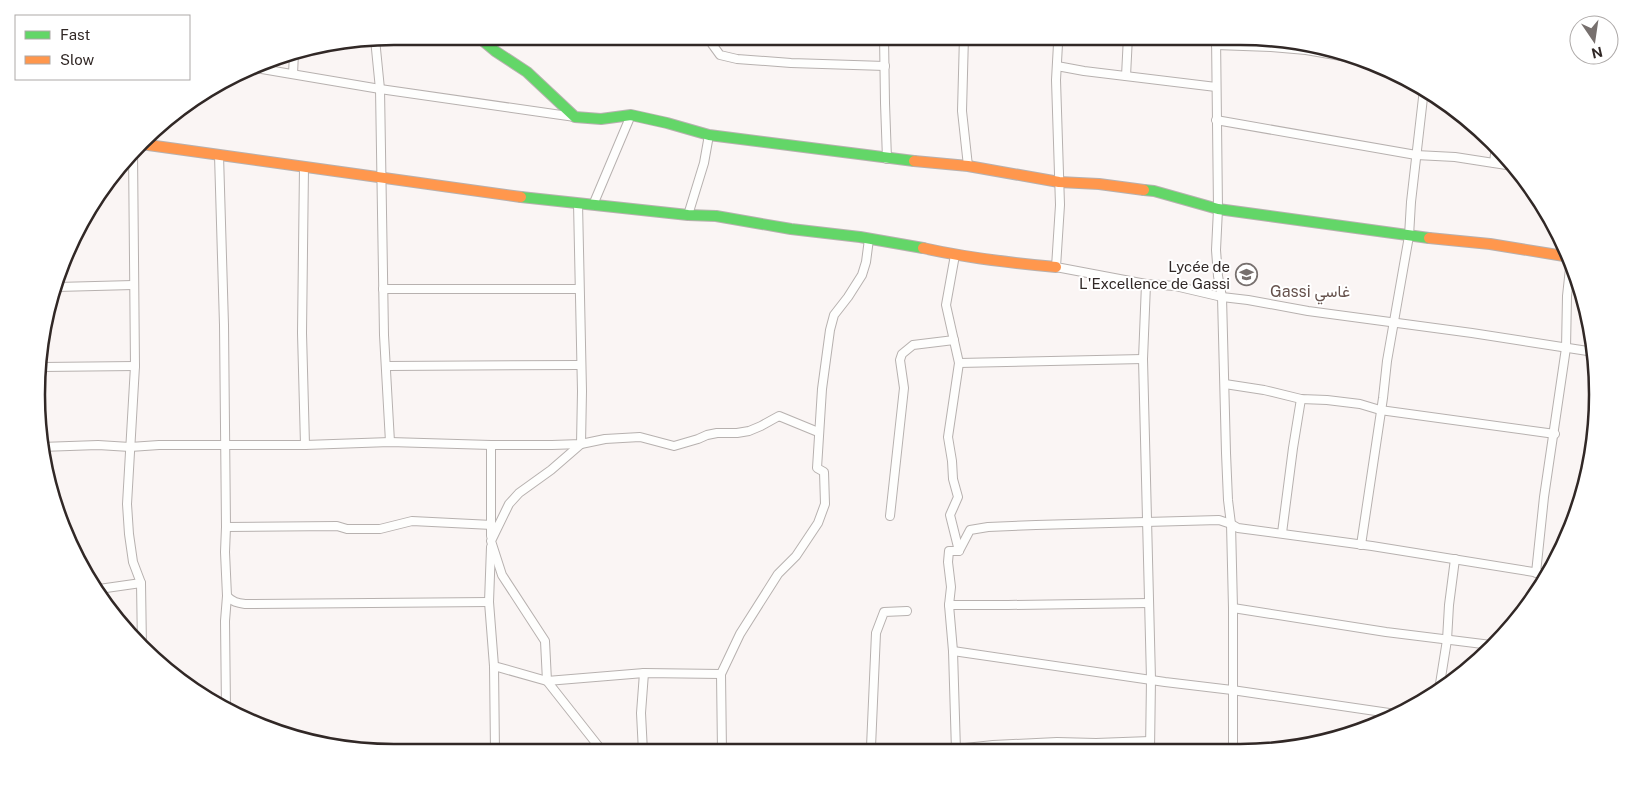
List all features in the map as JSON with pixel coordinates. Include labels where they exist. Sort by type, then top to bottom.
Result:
[{"type":"street","points":[[488,45],[527,72],[575,117]]},
{"type":"street","points":[[713,45],[720,55],[737,59],[885,66]]},
{"type":"street","points":[[884,45],[887,158]]},
{"type":"street","points":[[964,45],[962,111],[968,166]]},
{"type":"street","points":[[1056,267],[1060,205],[1057,45]]},
{"type":"street","points":[[1126,76],[1128,45]]},
{"type":"street","points":[[1216,45],[1218,209],[1216,250],[1222,297],[1228,500],[1231,524],[1233,744]]},
{"type":"street","points":[[377,46],[380,89],[383,178],[383,289],[390,442]]},
{"type":"street","points":[[293,74],[294,60]]},
{"type":"street","points":[[1057,66],[1216,87]]},
{"type":"street","points":[[267,70],[380,89],[575,117],[601,119],[631,115],[709,135],[887,158],[968,166],[1059,182],[1099,184],[1154,191],[1218,209],[1409,236],[1490,244],[1560,256]]},
{"type":"street","points":[[1360,545],[1409,236],[1423,97]]},
{"type":"street","points":[[593,205],[631,115]]},
{"type":"street","points":[[1216,120],[1416,155],[1455,157],[1502,164]]},
{"type":"street","points":[[688,215],[704,163],[709,135]]},
{"type":"street","points":[[149,145],[593,205],[716,216],[791,229],[916,246],[955,255],[1056,267],[1146,284],[1175,286],[1222,297],[1248,300],[1308,312],[1472,333],[1586,351]]},
{"type":"street","points":[[219,155],[224,325],[225,552],[227,596],[225,621],[226,700]]},
{"type":"street","points":[[1494,163],[1495,156]]},
{"type":"street","points":[[133,163],[135,366],[127,504],[133,562],[141,584],[142,636]]},
{"type":"street","points":[[304,167],[302,268],[305,444]]},
{"type":"street","points":[[578,203],[582,391],[581,444],[551,470],[519,493],[509,504],[491,541],[502,575],[545,641],[547,682],[597,744]]},
{"type":"street","points":[[721,744],[722,674],[740,634],[778,574],[796,556],[818,523],[825,504],[824,472],[817,468],[818,432],[830,330],[834,315],[862,275],[866,262],[868,239]]},
{"type":"street","points":[[955,255],[946,305],[959,363],[948,437],[953,479],[958,497],[950,515],[959,551]]},
{"type":"street","points":[[1536,573],[1544,497],[1566,348],[1569,279]]},
{"type":"street","points":[[1025,744],[1150,741],[1151,679],[1143,359],[1146,284]]},
{"type":"street","points":[[62,287],[134,285]]},
{"type":"street","points":[[383,289],[579,289]]},
{"type":"street","points":[[890,516],[904,388],[900,360],[902,354],[912,346],[954,340]]},
{"type":"street","points":[[959,363],[1143,359]]},
{"type":"street","points":[[387,366],[580,365]]},
{"type":"street","points":[[46,368],[135,366]]},
{"type":"street","points":[[1225,384],[1264,390],[1301,400],[1360,404],[1380,410],[1554,434]]},
{"type":"street","points":[[1282,533],[1292,448],[1301,400]]},
{"type":"street","points":[[49,448],[98,445],[130,447],[390,442],[491,445],[581,444],[605,439],[640,436],[674,446],[716,433],[737,434],[749,431],[779,416],[818,432]]},
{"type":"street","points":[[491,445],[492,525],[489,602],[494,666],[495,744]]},
{"type":"street","points":[[226,527],[336,526],[363,530],[380,529],[412,520],[492,525]]},
{"type":"street","points":[[959,551],[970,530],[988,527],[1219,520],[1238,528],[1455,559],[1539,573]]},
{"type":"street","points":[[956,744],[953,651],[948,605],[951,587],[948,562],[949,551],[959,551]]},
{"type":"street","points":[[1440,681],[1447,640],[1455,559]]},
{"type":"street","points":[[104,588],[141,584]]},
{"type":"street","points":[[227,596],[230,600],[237,603],[246,604],[489,602]]},
{"type":"street","points":[[948,605],[1008,606],[1149,603]]},
{"type":"street","points":[[1233,608],[1386,632],[1484,644]]},
{"type":"street","points":[[871,744],[876,633],[884,612],[907,611]]},
{"type":"street","points":[[953,651],[1384,712]]},
{"type":"street","points":[[494,666],[547,682],[644,673],[722,674]]},
{"type":"street","points":[[643,744],[641,713],[644,673]]},
{"type":"traffic: fast","points":[[488,45],[527,72],[575,117],[601,119],[631,115],[709,135],[914,161]]},
{"type":"traffic: fast","points":[[1144,190],[1154,191],[1218,209],[1429,238]]},
{"type":"traffic: fast","points":[[521,197],[688,215],[716,216],[923,248]]},
{"type":"traffic: slow","points":[[149,145],[521,197]]},
{"type":"traffic: slow","points":[[914,161],[968,166],[1059,182],[1099,184],[1144,190]]},
{"type":"traffic: slow","points":[[1429,238],[1490,244],[1560,255]]},
{"type":"traffic: slow","points":[[923,248],[989,260],[1056,267]]},
{"type":"place","name":"Lycée de L'Excellence de Gassi","points":[[1246,275]]},
{"type":"district","name":"Gassi غاسي","points":[[1310,291]]}]
